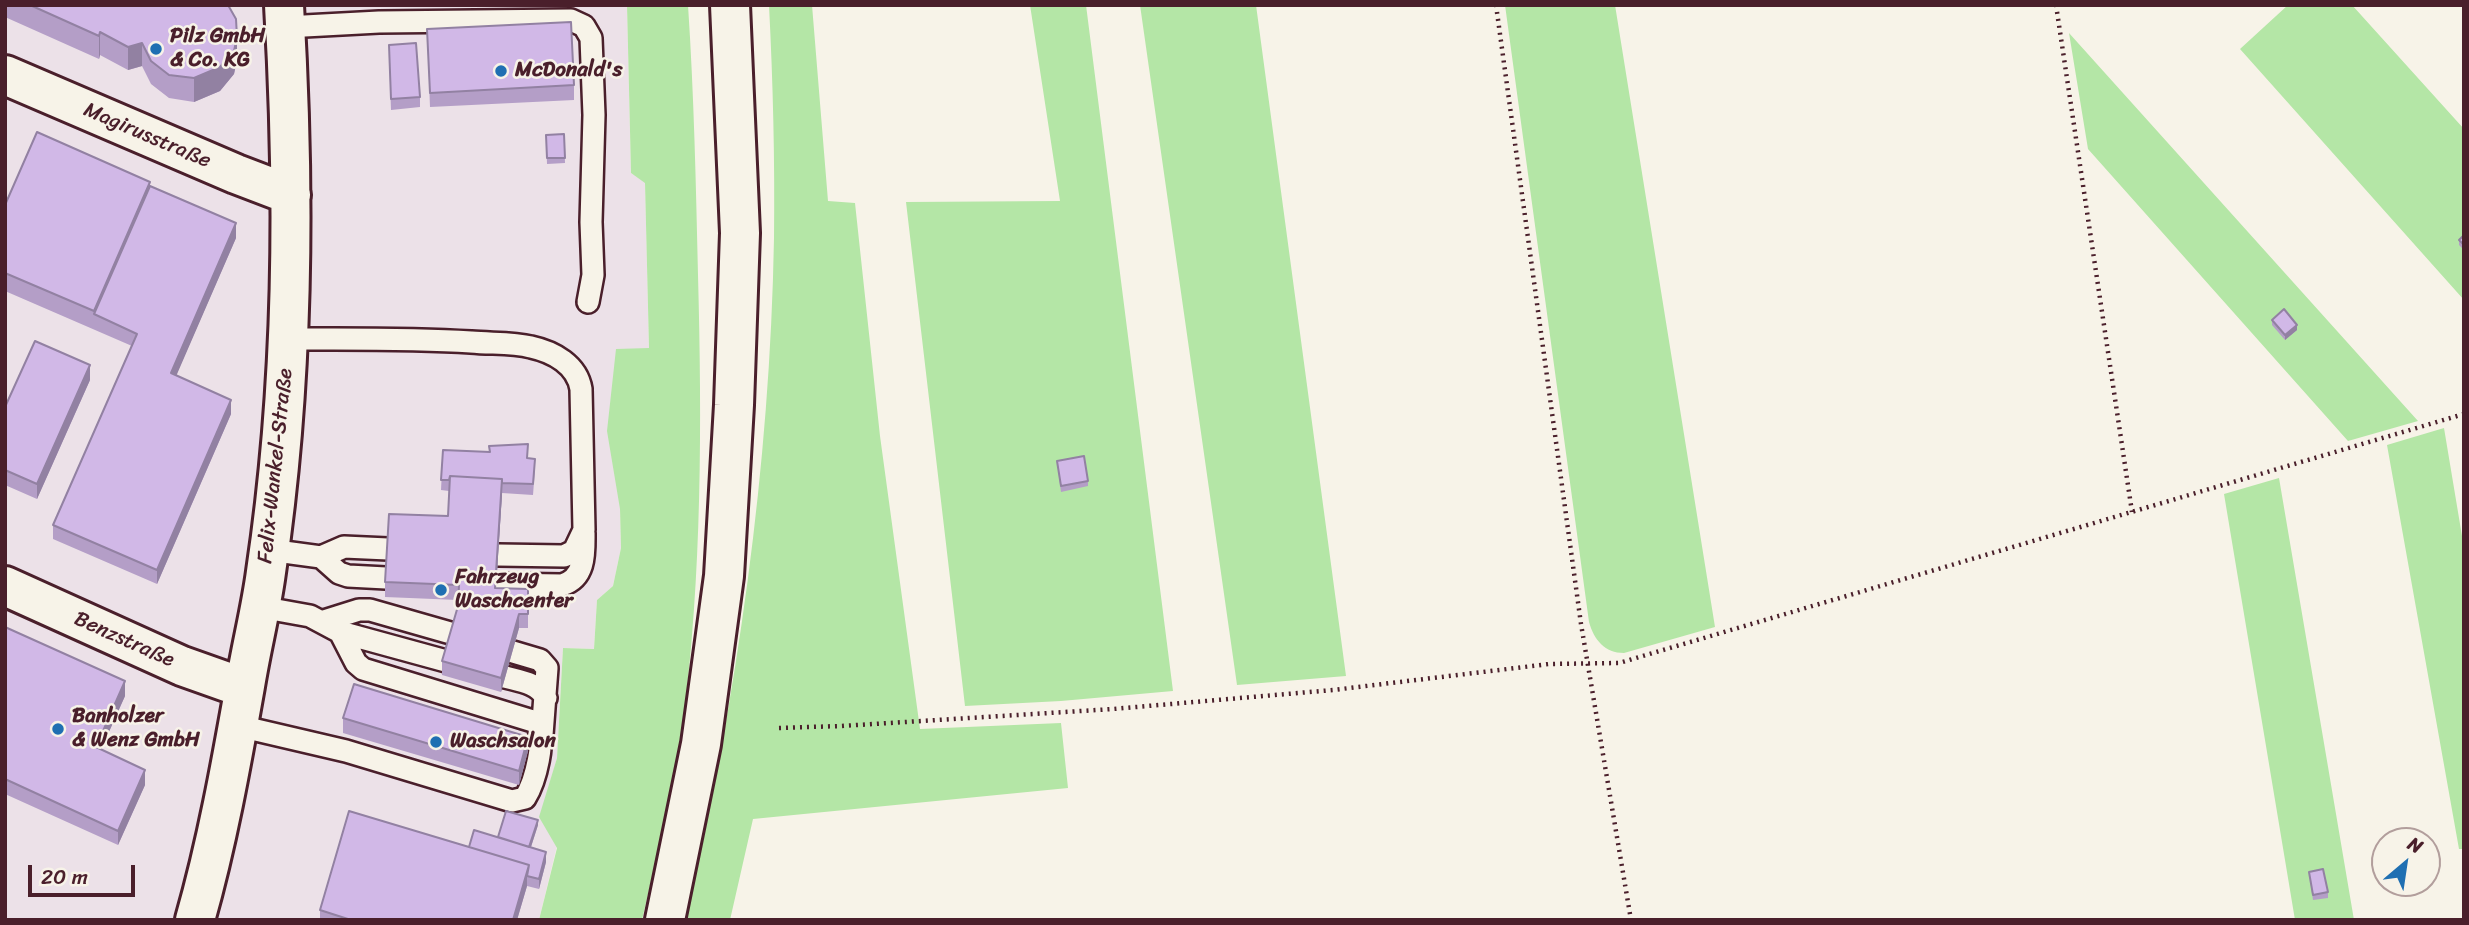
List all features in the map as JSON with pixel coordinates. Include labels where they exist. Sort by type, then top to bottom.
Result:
[{"type":"street","points":[[665,920],[701,744],[724,576],[740,233],[730,5]]},
{"type":"street","name":"Felix-Wankel-Straße","points":[[195,920],[225,804],[260,607],[284,412],[291,195],[285,16]]},
{"type":"street","name":"Magirusstraße","points":[[5,75],[291,195]]},
{"type":"street","name":"Benzstraße","points":[[5,586],[183,666],[244,688]]},
{"type":"lane","points":[[285,16],[379,22],[571,20],[584,26],[591,38],[594,115],[593,275],[588,302]]},
{"type":"lane","points":[[288,339],[434,340],[522,346],[537,349],[563,361],[576,373],[581,389],[583,563],[569,583],[562,585],[497,584]]},
{"type":"lane","points":[[498,555],[564,555],[573,551],[584,530]]},
{"type":"lane","points":[[269,550],[321,557],[344,547],[388,550]]},
{"type":"lane","points":[[321,557],[343,575],[386,578]]},
{"type":"lane","points":[[260,607],[310,616],[332,627],[446,660]]},
{"type":"lane","points":[[332,627],[359,610],[370,610],[454,634]]},
{"type":"lane","points":[[332,627],[363,669],[530,719],[536,722],[542,735]]},
{"type":"lane","points":[[239,726],[357,754],[512,801],[522,800],[531,787],[542,735],[547,671],[540,660],[513,652]]},
{"type":"lane","points":[[505,677],[535,686],[546,698]]},
{"type":"path","points":[[1496,5],[1581,624],[1597,732],[1631,920]]},
{"type":"path","points":[[2056,5],[2132,512]]},
{"type":"path","points":[[779,727],[841,726],[1113,709],[1333,690],[1549,664],[1619,663],[2464,414]]},
{"type":"shaded area","points":[[5,5],[627,5],[631,173],[645,182],[649,349],[616,349],[621,548],[613,586],[597,600],[594,649],[563,648],[557,758],[540,817],[557,846],[539,920],[5,920]]},
{"type":"green space","points":[[627,5],[688,5],[700,387],[697,555],[689,667],[675,772],[642,920],[539,920],[557,848],[539,817],[557,758],[563,648],[594,649],[597,600],[613,586],[621,548],[620,509],[607,431],[616,349],[649,348],[645,183],[631,173]]},
{"type":"green space","points":[[769,5],[812,5],[828,201],[855,203],[880,436],[920,729],[1061,723],[1068,788],[753,819],[730,920],[686,920],[721,751],[735,666],[748,581],[766,410],[774,238]]},
{"type":"green space","points":[[1030,5],[1086,5],[1173,691],[965,706],[906,202],[1060,201]]},
{"type":"green space","points":[[1140,5],[1256,5],[1346,676],[1237,685]]},
{"type":"green space","points":[[1505,5],[1615,5],[1715,627],[1624,653],[1611,651],[1601,644],[1589,622]]},
{"type":"green space","points":[[2288,5],[2352,5],[2464,129],[2464,300],[2240,49]]},
{"type":"green space","points":[[2069,33],[2418,421],[2348,441],[2088,149]]},
{"type":"green space","points":[[2444,428],[2464,548],[2464,849],[2459,849],[2387,445]]},
{"type":"green space","points":[[2279,478],[2354,920],[2295,920],[2224,494]]},
{"type":"building","name":"Pilz GmbH & Co. KG","points":[[30,5],[228,5],[236,19],[237,37],[234,51],[220,67],[194,78],[169,75],[151,61],[142,43],[128,47],[100,32],[99,36]]},
{"type":"building","name":"McDonald's","points":[[571,22],[574,85],[430,93],[427,29]]},
{"type":"building","points":[[416,43],[420,97],[391,99],[389,45]]},
{"type":"building","points":[[37,132],[150,182],[94,311],[5,273],[5,205]]},
{"type":"building","points":[[564,134],[565,158],[547,158],[546,135]]},
{"type":"building","points":[[150,186],[236,223],[171,373],[231,400],[157,570],[53,525],[137,334],[94,314]]},
{"type":"building","points":[[2284,309],[2297,325],[2285,335],[2272,320]]},
{"type":"building","points":[[35,341],[90,365],[37,484],[5,470],[5,407]]},
{"type":"building","points":[[528,444],[527,458],[535,459],[533,484],[450,476],[449,480],[441,480],[443,450],[490,452],[489,446]]},
{"type":"building","points":[[1084,456],[1088,481],[1061,486],[1057,461]]},
{"type":"building","name":"Fahrzeug Waschcenter","points":[[450,476],[502,479],[495,588],[528,589],[528,614],[519,614],[501,678],[442,661],[458,606],[459,585],[385,582],[389,514],[448,516]]},
{"type":"building","name":"Banholzer & Wenz GmbH","points":[[5,627],[125,681],[96,747],[145,770],[118,831],[5,779]]},
{"type":"building","points":[[354,684],[528,737],[519,771],[343,718]]},
{"type":"building","points":[[349,811],[529,865],[513,920],[351,920],[320,910]]},
{"type":"building","points":[[506,811],[538,820],[529,847],[498,837]]},
{"type":"building","points":[[474,830],[546,852],[539,879],[527,876],[529,865],[469,847]]},
{"type":"building","points":[[2323,869],[2328,892],[2313,895],[2309,872]]},
{"type":"place","name":"Pilz GmbH & Co. KG","points":[[156,49]]},
{"type":"place","name":"McDonald's","points":[[501,71]]},
{"type":"place","name":"Fahrzeug Waschcenter","points":[[441,590]]},
{"type":"place","name":"Banholzer & Wenz GmbH","points":[[58,729]]},
{"type":"place","name":"Waschsalon","points":[[436,742]]}]
